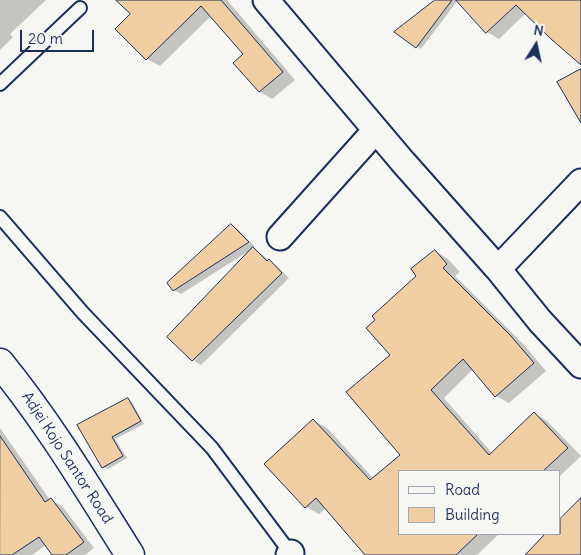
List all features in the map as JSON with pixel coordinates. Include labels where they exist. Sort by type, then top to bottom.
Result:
[{"type":"street","points":[[266,0],[376,130],[498,269],[540,321],[581,365]]},
{"type":"street","points":[[280,237],[376,130]]},
{"type":"street","points":[[498,269],[581,182]]},
{"type":"street","name":"Adjei Kojo Santor Road","points":[[0,363],[22,390],[65,453],[130,555]]},
{"type":"lane","points":[[0,84],[80,8]]},
{"type":"lane","points":[[0,217],[83,313],[212,448],[291,554]]},
{"type":"building","points":[[116,0],[221,0],[283,72],[259,92],[233,63],[243,54],[201,6],[146,60],[115,29],[130,14]]},
{"type":"building","points":[[435,0],[452,0],[416,48],[394,32]]},
{"type":"building","points":[[456,0],[581,0],[581,65],[516,5],[486,33]]},
{"type":"building","points":[[581,69],[581,123],[557,82]]},
{"type":"building","points":[[231,224],[249,242],[173,291],[167,283]]},
{"type":"building","points":[[253,247],[267,261],[269,259],[282,273],[192,361],[167,337]]},
{"type":"building","points":[[435,250],[447,264],[443,268],[511,336],[534,363],[495,397],[463,359],[431,390],[489,455],[534,412],[568,448],[544,470],[398,470],[398,535],[477,535],[456,555],[365,555],[316,498],[305,508],[264,464],[313,419],[370,480],[400,455],[346,392],[390,355],[366,328],[375,320],[372,316],[416,276],[411,269]]},
{"type":"building","points":[[128,398],[141,421],[112,437],[123,456],[102,468],[77,425]]},
{"type":"building","points":[[0,436],[45,502],[51,498],[84,542],[66,555],[52,555],[39,537],[12,555],[0,555]]},
{"type":"building","points":[[581,498],[581,555],[525,555],[544,535],[561,535],[561,518]]}]
